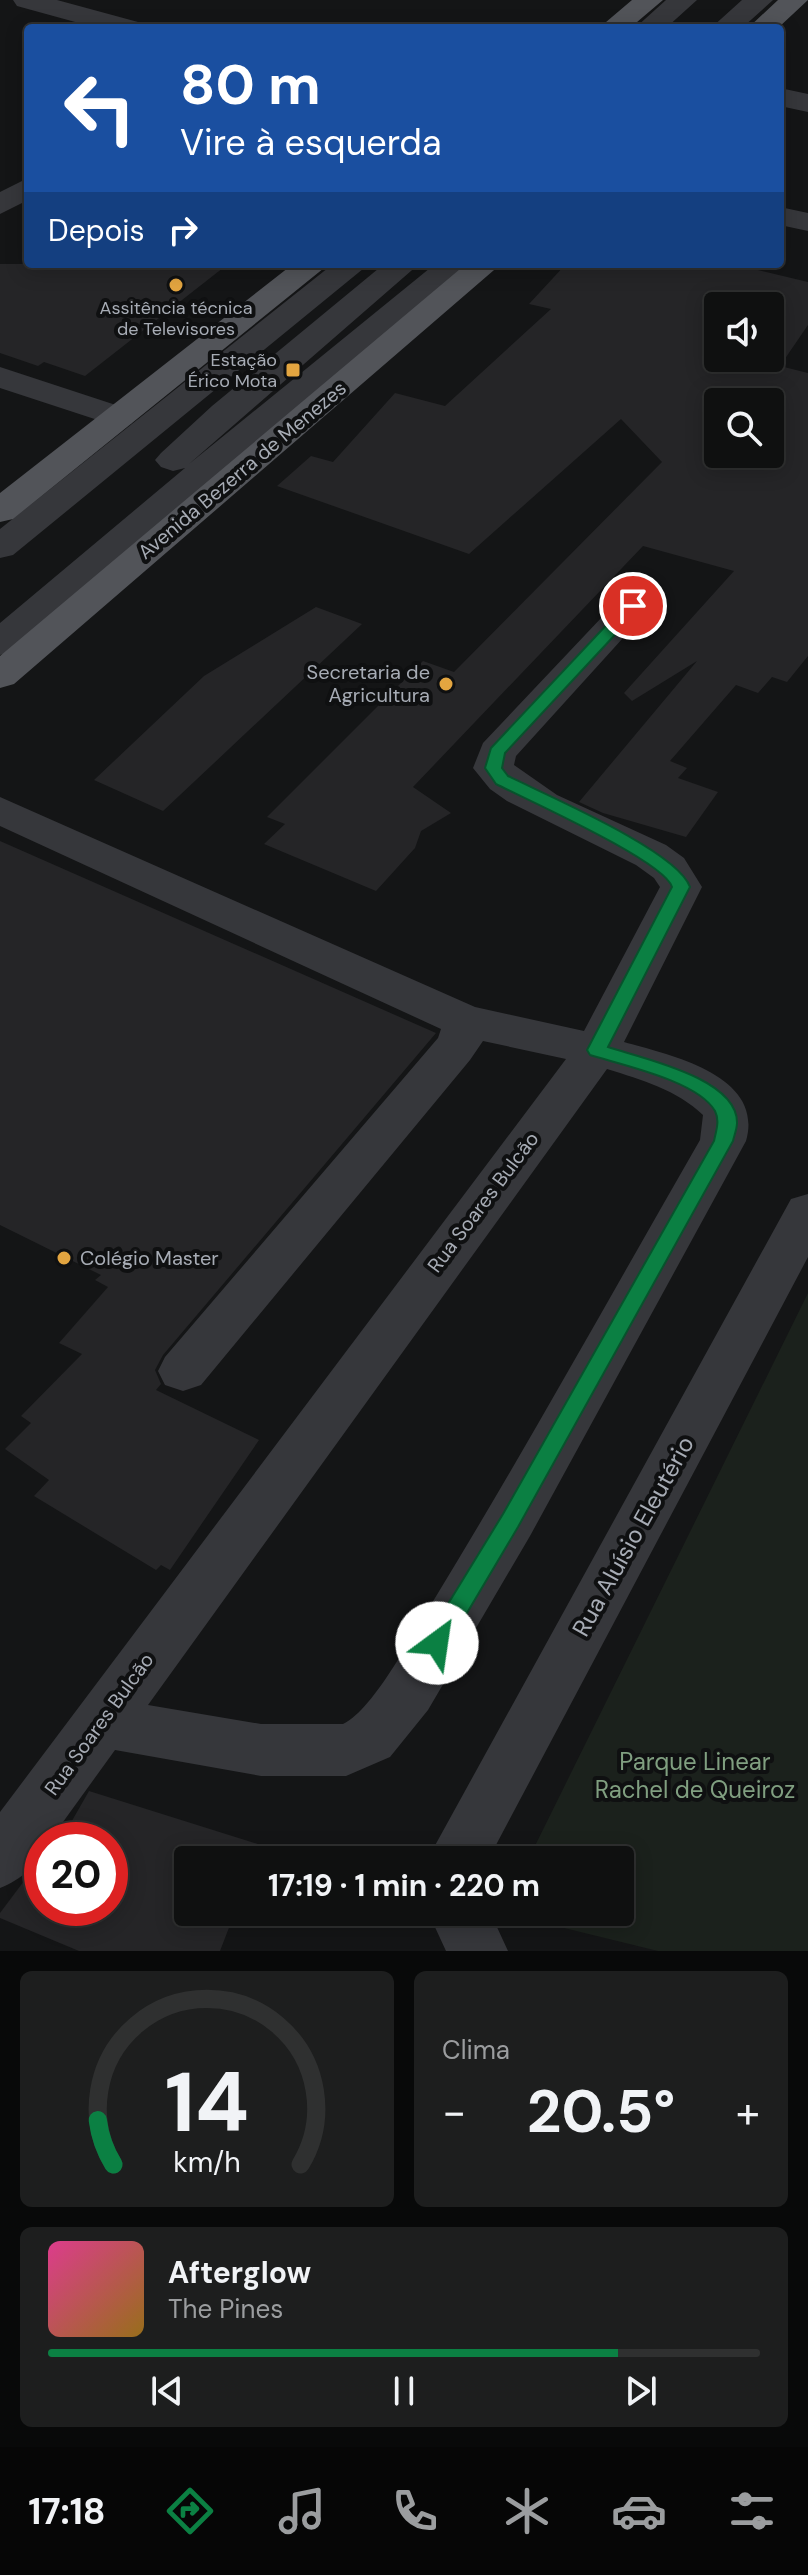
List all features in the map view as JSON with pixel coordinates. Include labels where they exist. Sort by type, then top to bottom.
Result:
[{"type":"main road","points":[[767,24],[794,0]]},
{"type":"main road","points":[[624,24],[667,8]]},
{"type":"main road","points":[[0,511],[308,268]]},
{"type":"main road","name":"Avenida Bezerra de Menezes","points":[[0,676],[480,268]]},
{"type":"street","points":[[27,0],[114,24]]},
{"type":"street","points":[[730,24],[759,0]]},
{"type":"street","points":[[784,98],[808,103]]},
{"type":"street","points":[[0,205],[24,190]]},
{"type":"street","points":[[784,217],[808,222]]},
{"type":"street","points":[[0,547],[348,268]]},
{"type":"street","points":[[0,618],[224,413],[398,268]]},
{"type":"street","name":"Avenida Bezerra de Menezes","points":[[0,643],[179,490],[449,268]]},
{"type":"street","points":[[0,377],[119,417]]},
{"type":"street","name":"Rua Soares Bulcão","points":[[0,1860],[597,1050],[661,928],[681,887],[678,878],[651,855],[502,780],[493,768],[497,752],[633,606]]},
{"type":"street","points":[[0,810],[465,1021],[597,1050],[686,1080],[708,1092],[722,1105],[728,1121],[723,1141],[511,1520],[388,1720],[370,1739],[346,1750],[261,1750],[100,1722]]},
{"type":"street","points":[[183,1371],[454,1049],[462,1038],[465,1021]]},
{"type":"street","name":"Rua Aluísio Eleutério","points":[[465,1846],[808,1212]]},
{"type":"street","points":[[465,1926],[478,1951]]},
{"type":"green space","name":"Parque Linear Rachel de Queiroz","points":[[808,1293],[808,1951],[658,1951],[556,1926],[634,1926],[634,1846],[535,1846]]},
{"type":"building","points":[[0,264],[24,264],[24,268],[223,268],[85,376],[44,362],[38,366],[0,353]]},
{"type":"building","points":[[562,268],[750,268],[808,282],[808,325],[784,360],[784,292],[704,292],[704,372],[784,372],[784,367],[808,373],[808,656],[787,682],[772,677],[758,693],[736,685],[670,761],[687,768],[678,778],[718,792],[686,837],[603,813],[579,802],[697,661],[632,701],[624,693],[734,571],[643,546],[413,787],[451,813],[421,831],[415,848],[376,891],[264,844],[285,824],[267,817],[423,661],[454,672],[662,462],[621,419],[469,554],[277,486],[311,456],[333,462],[395,393],[445,406],[551,309],[529,304]]},
{"type":"building","points":[[316,607],[362,624],[163,811],[94,780],[204,676]]},
{"type":"building","points":[[0,841],[436,1033],[163,1355],[155,1370],[161,1384],[156,1390],[259,1440],[170,1570],[161,1565],[156,1570],[34,1496],[49,1480],[5,1449],[31,1423],[21,1416],[82,1354],[59,1343],[108,1287],[95,1280],[101,1275],[0,1225]]},
{"type":"building","points":[[89,1791],[261,1845],[174,1846],[174,1926],[230,1926],[220,1951],[79,1951],[0,1918],[0,1913],[24,1881],[24,1926],[128,1926],[128,1822],[71,1822]]},
{"type":"place","name":"Assitência técnica de Televisores","points":[[176,285]]},
{"type":"place","name":"Estação Érico Mota","points":[[293,370]]},
{"type":"place","name":"Secretaria de Agricultura","points":[[446,684]]},
{"type":"place","name":"Colégio Master","points":[[64,1258]]},
{"type":"route","points":[[437,1643],[511,1520],[723,1141],[728,1121],[722,1105],[708,1092],[686,1080],[597,1050],[681,887],[678,878],[651,855],[527,794],[502,780],[493,768],[497,752],[633,606]]}]
